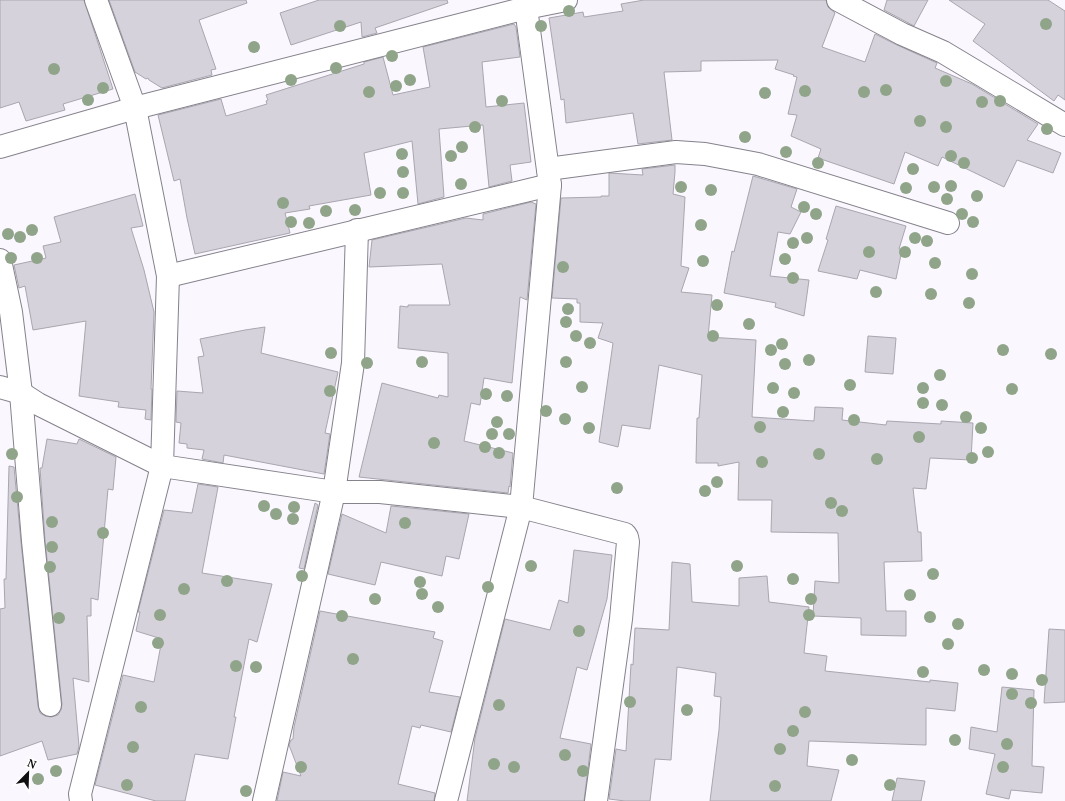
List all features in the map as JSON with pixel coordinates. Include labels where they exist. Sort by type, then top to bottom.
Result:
[{"type":"street","points":[[81,801],[80,794],[162,466],[168,276],[135,108],[96,0]]},
{"type":"street","points":[[0,147],[135,108],[525,4],[566,0]]},
{"type":"street","points":[[838,0],[902,34],[943,52],[1065,125]]},
{"type":"street","points":[[446,801],[521,507],[549,177],[525,4]]},
{"type":"street","points":[[168,276],[357,230],[549,177],[676,152],[705,154],[758,164],[948,223]]},
{"type":"street","points":[[264,801],[334,492],[353,363],[357,230]]},
{"type":"street","points":[[0,260],[11,312],[22,394],[33,541],[50,705]]},
{"type":"street","points":[[0,387],[22,394],[38,404],[162,466],[334,492],[380,492],[521,507],[625,534],[628,542],[621,619],[596,801]]},
{"type":"building","points":[[0,0],[84,0],[113,89],[63,104],[65,110],[26,121],[19,102],[0,108]]},
{"type":"building","points":[[109,0],[246,0],[247,3],[199,20],[216,69],[211,70],[212,75],[162,88],[148,78],[146,79],[135,72]]},
{"type":"building","points":[[319,0],[447,0],[448,3],[375,28],[377,33],[362,37],[361,22],[291,45],[280,13]]},
{"type":"building","points":[[644,0],[826,0],[828,7],[835,13],[822,47],[865,62],[875,34],[937,63],[935,68],[972,84],[1038,124],[1027,140],[1061,153],[1053,173],[1017,160],[1004,187],[942,157],[938,166],[905,152],[894,184],[818,158],[821,149],[791,136],[797,115],[788,114],[797,77],[775,69],[778,60],[701,61],[701,71],[664,72],[672,140],[638,144],[633,113],[566,123],[564,99],[561,100],[549,18],[583,12],[584,17],[623,11],[621,4]]},
{"type":"building","points":[[887,0],[928,0],[914,26],[884,10]]},
{"type":"building","points":[[949,0],[1048,0],[1065,11],[1065,100],[1058,95],[1054,101],[973,41],[985,24]]},
{"type":"building","points":[[514,24],[516,27],[520,57],[482,62],[486,107],[524,103],[531,162],[510,165],[512,181],[489,187],[483,125],[439,129],[444,197],[418,204],[412,141],[364,153],[371,195],[309,206],[310,209],[285,213],[290,233],[195,254],[180,179],[174,181],[158,115],[221,99],[226,116],[267,104],[266,101],[268,100],[266,95],[383,57],[393,95],[430,87],[423,47]]},
{"type":"building","points":[[675,165],[673,194],[685,197],[681,266],[689,268],[681,292],[712,295],[708,337],[756,340],[752,417],[814,421],[815,407],[843,408],[842,420],[886,425],[887,421],[941,424],[941,421],[973,423],[971,460],[930,458],[926,489],[913,488],[918,532],[921,532],[922,561],[884,562],[886,611],[906,611],[906,636],[861,635],[861,618],[813,616],[815,581],[839,583],[838,533],[771,532],[772,500],[738,500],[739,462],[718,466],[718,463],[696,463],[697,418],[699,418],[702,375],[659,365],[650,429],[622,425],[618,447],[599,442],[613,343],[598,338],[603,323],[580,322],[580,303],[577,303],[577,299],[552,298],[561,198],[609,196],[609,173],[643,175],[642,169]]},
{"type":"building","points":[[753,176],[797,189],[791,207],[801,212],[790,234],[778,232],[770,276],[809,280],[804,316],[775,307],[776,303],[724,293],[732,251],[734,252]]},
{"type":"building","points":[[135,194],[143,226],[131,228],[144,270],[154,312],[151,420],[145,419],[146,410],[118,407],[119,402],[79,396],[86,321],[33,330],[25,286],[19,288],[14,265],[46,258],[43,246],[61,242],[54,217]]},
{"type":"building","points":[[531,202],[536,204],[527,300],[520,297],[512,383],[484,378],[480,405],[471,403],[464,441],[513,453],[510,487],[509,486],[508,493],[359,477],[382,383],[438,398],[439,395],[448,397],[448,353],[398,348],[400,306],[450,305],[442,264],[369,267],[372,240],[466,218],[483,220],[483,214]]},
{"type":"building","points":[[836,206],[906,226],[899,249],[902,250],[896,279],[860,270],[857,279],[818,271],[828,240],[826,239]]},
{"type":"building","points":[[265,327],[261,353],[338,372],[325,433],[330,434],[324,474],[224,455],[223,463],[202,459],[204,450],[187,448],[187,444],[179,443],[181,423],[176,422],[177,391],[203,393],[198,357],[204,356],[200,339]]},
{"type":"building","points":[[868,336],[896,338],[893,374],[865,372]]},
{"type":"building","points":[[47,439],[77,444],[79,439],[116,457],[113,490],[108,489],[98,600],[91,598],[91,616],[87,616],[89,682],[73,678],[79,746],[77,754],[48,760],[42,741],[0,756],[0,609],[5,608],[4,579],[6,579],[9,466],[14,467],[38,706],[40,713],[51,717],[58,715],[62,704],[45,540],[40,468],[42,468]]},
{"type":"building","points":[[198,484],[218,487],[202,573],[272,584],[257,642],[249,639],[234,717],[236,717],[228,759],[195,754],[185,801],[156,801],[95,785],[123,675],[154,682],[162,639],[136,631],[140,612],[138,612],[164,510],[192,513]]},
{"type":"building","points":[[315,503],[318,505],[304,569],[299,568]]},
{"type":"building","points":[[391,506],[469,514],[459,559],[446,556],[442,576],[381,562],[375,585],[328,574],[342,514],[386,533]]},
{"type":"building","points":[[574,550],[612,555],[607,599],[587,670],[577,667],[560,738],[591,744],[584,801],[467,801],[475,738],[505,619],[550,630],[559,600],[568,603]]},
{"type":"building","points":[[672,562],[690,564],[692,602],[739,606],[739,578],[767,576],[769,602],[809,607],[804,653],[827,656],[825,671],[930,682],[930,680],[958,683],[955,711],[926,708],[926,745],[809,741],[807,766],[839,770],[831,801],[710,801],[719,730],[721,697],[714,696],[716,673],[677,667],[671,760],[655,759],[650,801],[625,801],[609,799],[616,749],[626,751],[631,664],[633,665],[635,628],[669,630]]},
{"type":"building","points":[[320,611],[435,632],[433,638],[443,641],[429,692],[460,697],[451,732],[421,725],[420,728],[412,726],[398,784],[435,793],[434,801],[277,801],[283,772],[301,776],[289,745],[293,739],[294,727]]},
{"type":"building","points":[[1049,629],[1065,630],[1065,702],[1044,703]]},
{"type":"building","points":[[1002,687],[1034,690],[1032,766],[1044,767],[1042,793],[1011,790],[1009,799],[986,794],[995,754],[969,749],[971,727],[997,732]]},
{"type":"building","points":[[897,778],[925,781],[921,801],[892,801]]}]
